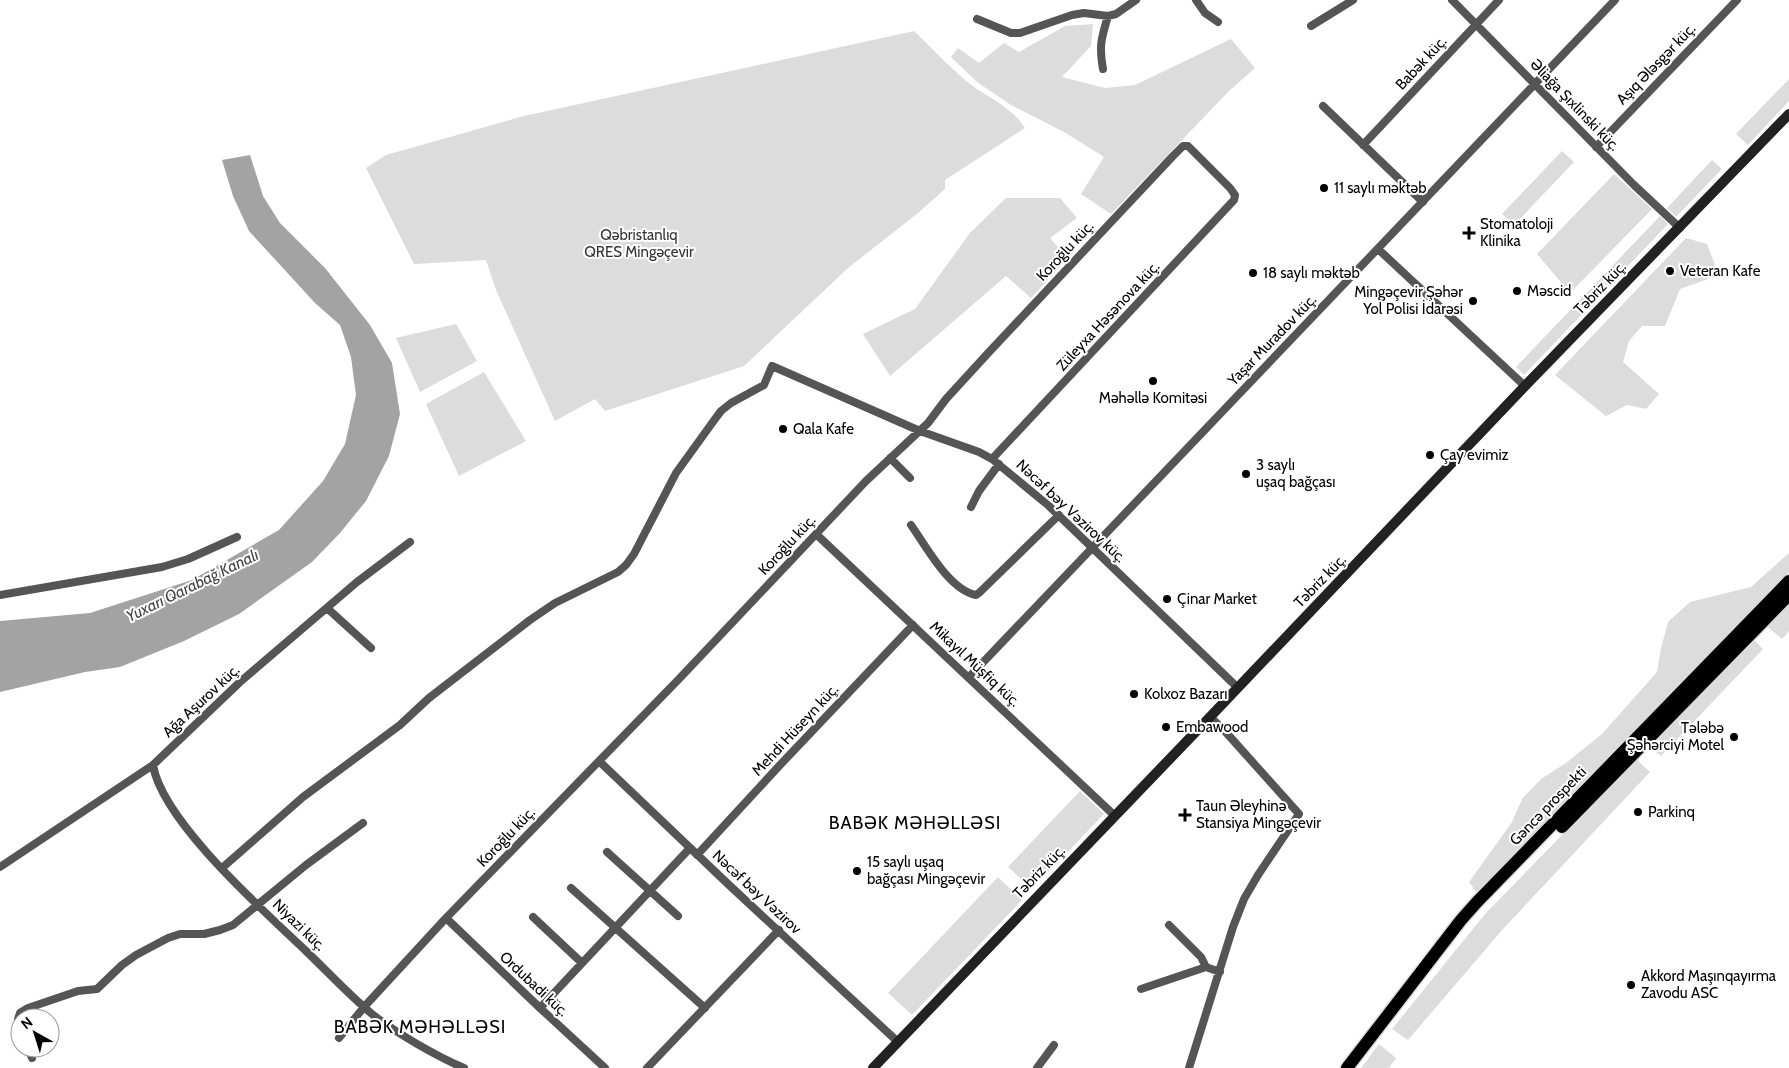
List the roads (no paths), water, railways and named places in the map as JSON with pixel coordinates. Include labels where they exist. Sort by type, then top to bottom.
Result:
[{"type":"main road","name":"Təbriz küç.","points":[[873,1068],[1525,386],[1789,114]]},
{"type":"main road","name":"Gəncə prospekti","points":[[1347,1068],[1477,902],[1789,581]]},
{"type":"main road","name":"Gəncə prospekti","points":[[1356,1068],[1483,907],[1789,595]]},
{"type":"street","points":[[977,19],[1011,33],[1020,33],[1072,15],[1084,13],[1108,16],[1116,14],[1136,0]]},
{"type":"street","points":[[1196,0],[1205,13],[1218,22]]},
{"type":"street","points":[[1311,26],[1353,0]]},
{"type":"street","name":"Əliağa Şıxlinski küç.","points":[[1452,0],[1596,147],[1680,228]]},
{"type":"street","name":"Babək küç.","points":[[1362,144],[1499,0]]},
{"type":"street","name":"Yaşar Muradov küç.","points":[[969,677],[1615,0]]},
{"type":"street","name":"Aşıq Ələsgər küç.","points":[[1596,147],[1737,0]]},
{"type":"street","points":[[1103,70],[1100,42],[1108,16]]},
{"type":"street","points":[[1323,106],[1423,202]]},
{"type":"street","name":"Koroğlu küç.","points":[[339,1038],[364,1007],[446,918],[816,534],[890,458],[920,431],[990,350],[1183,146],[1188,146],[1230,188]]},
{"type":"street","name":"Züleyxa Həsənova küç.","points":[[996,462],[1234,200],[1235,195],[1230,188]]},
{"type":"street","points":[[1378,249],[1525,386]]},
{"type":"street","name":"Nəcəf bəy Vəzirov küç.","points":[[222,868],[304,797],[400,725],[429,698],[530,620],[555,603],[606,579],[626,565],[634,554],[676,473],[715,419],[721,411],[732,403],[764,385],[772,366],[920,431],[979,452],[996,462],[1059,515],[1238,688]]},
{"type":"street","points":[[890,458],[910,478]]},
{"type":"street","points":[[971,506],[996,462]]},
{"type":"street","points":[[911,525],[948,576],[962,589],[976,595],[1059,515]]},
{"type":"street","name":"Mikayıl Müşfiq küç.","points":[[816,534],[1114,816]]},
{"type":"street","points":[[0,595],[162,567],[188,559],[237,537]]},
{"type":"street","name":"Ağa Aşurov küç.","points":[[0,867],[153,765],[240,682],[357,582],[410,542]]},
{"type":"street","points":[[326,608],[371,648]]},
{"type":"street","name":"Mehdi Hüseyn küç.","points":[[697,855],[913,625]]},
{"type":"street","points":[[1189,1068],[1244,898],[1299,814],[1224,729],[1210,717]]},
{"type":"street","name":"Nəcəf bəy Vəzirov","points":[[599,761],[898,1042]]},
{"type":"street","name":"Niyazi küç.","points":[[153,765],[156,780],[174,813],[222,868],[258,905],[364,1007],[389,1026],[464,1068]]},
{"type":"street","points":[[28,1008],[78,991],[97,989],[129,960],[168,938],[180,934],[204,934],[233,925],[306,865],[363,823]]},
{"type":"street","points":[[540,1008],[690,848]]},
{"type":"street","points":[[606,852],[678,916]]},
{"type":"street","points":[[571,888],[705,1008]]},
{"type":"street","points":[[533,917],[582,963]]},
{"type":"street","name":"Ordubadi küç.","points":[[446,918],[605,1068]]},
{"type":"street","points":[[1169,925],[1201,957],[1206,967]]},
{"type":"street","points":[[649,1067],[779,930]]},
{"type":"street","points":[[1141,989],[1206,967],[1220,972]]},
{"type":"street","points":[[1037,1068],[1054,1045]]},
{"type":"water","name":"Yuxarı Qarabağ Kanalı","points":[[250,155],[263,196],[280,223],[325,268],[370,325],[392,363],[400,414],[389,456],[366,501],[340,533],[312,562],[239,614],[184,641],[120,667],[85,672],[0,692],[0,621],[90,613],[192,580],[279,530],[323,481],[345,444],[356,395],[351,357],[340,325],[315,303],[249,231],[233,196],[222,160]]},
{"type":"place","name":"11 saylı məktəb","points":[[1324,188]]},
{"type":"place","name":"Stomatoloji Klinika","points":[[1469,233]]},
{"type":"place","name":"Veteran Kafe","points":[[1670,271]]},
{"type":"place","name":"18 saylı məktəb","points":[[1253,273]]},
{"type":"place","name":"Məscid","points":[[1517,291]]},
{"type":"place","name":"Mingəçevir Şəhər Yol Polisi İdarəsi","points":[[1473,301]]},
{"type":"place","name":"Məhəllə Komitəsi","points":[[1153,381]]},
{"type":"place","name":"Qala Kafe","points":[[783,429]]},
{"type":"place","name":"Çay evimiz","points":[[1430,455]]},
{"type":"place","name":"3 saylı uşaq bağçası","points":[[1246,474]]},
{"type":"place","name":"Çinar Market","points":[[1167,599]]},
{"type":"place","name":"Kolxoz Bazarı","points":[[1134,694]]},
{"type":"place","name":"Embawood","points":[[1166,727]]},
{"type":"place","name":"Tələbə Şəhərciyi Motel","points":[[1734,737]]},
{"type":"place","name":"Parkinq","points":[[1638,812]]},
{"type":"place","name":"Taun Əleyhinə Stansiya Mingəçevir","points":[[1185,815]]},
{"type":"place","name":"15 saylı uşaq bağçası Mingəçevir","points":[[857,871]]},
{"type":"place","name":"Akkord Maşınqayırma Zavodu ASC","points":[[1631,985]]},
{"type":"district","name":"BABƏK MƏHƏLLƏSI","points":[[915,823]]},
{"type":"district","name":"BABƏK MƏHƏLLƏSI","points":[[420,1027]]},
{"type":"park label","name":"Qəbristanlıq QRES Mingəçevir","points":[[639,244]]}]
